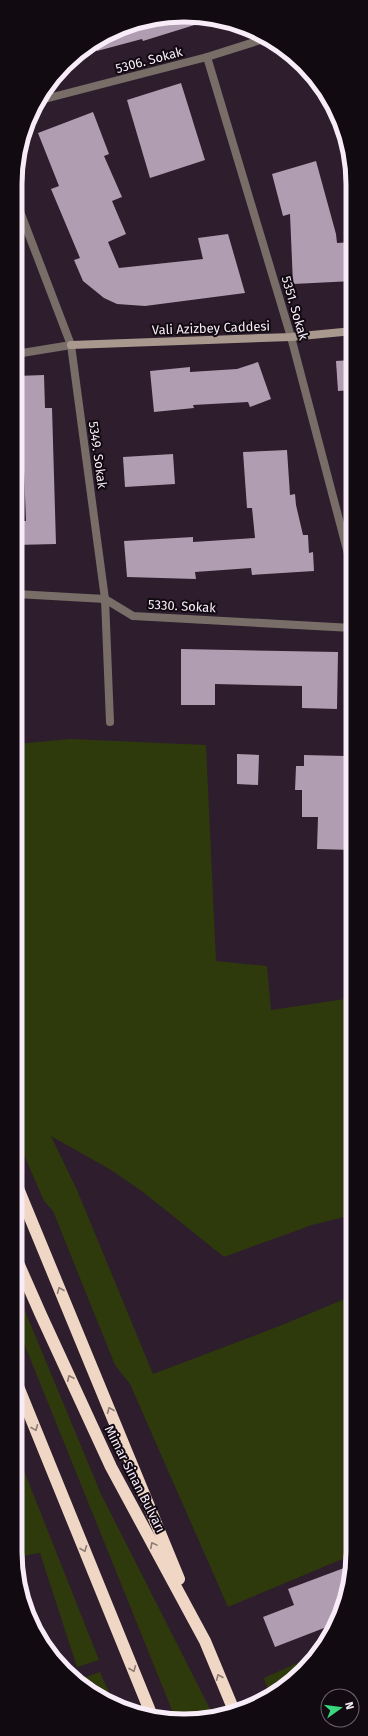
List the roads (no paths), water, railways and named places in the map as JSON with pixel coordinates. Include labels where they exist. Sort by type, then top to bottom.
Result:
[{"type":"highway","points":[[22,1198],[205,1641]]},
{"type":"highway","name":"Mimar Sinan Bulvarı","points":[[22,1272],[111,1467],[205,1641],[232,1706]]},
{"type":"highway","points":[[22,1396],[150,1710]]},
{"type":"street","name":"5306. Sokak","points":[[46,99],[207,57],[259,41]]},
{"type":"street","name":"5351. Sokak","points":[[207,57],[291,337],[346,545]]},
{"type":"street","name":"5349. Sokak","points":[[22,217],[71,345],[106,599],[110,722]]},
{"type":"street","name":"Vali Azizbey Caddesi","points":[[71,345],[291,337],[346,332]]},
{"type":"street","points":[[22,353],[71,345]]},
{"type":"street","name":"5330. Sokak","points":[[22,594],[106,599],[133,616],[346,628]]}]
